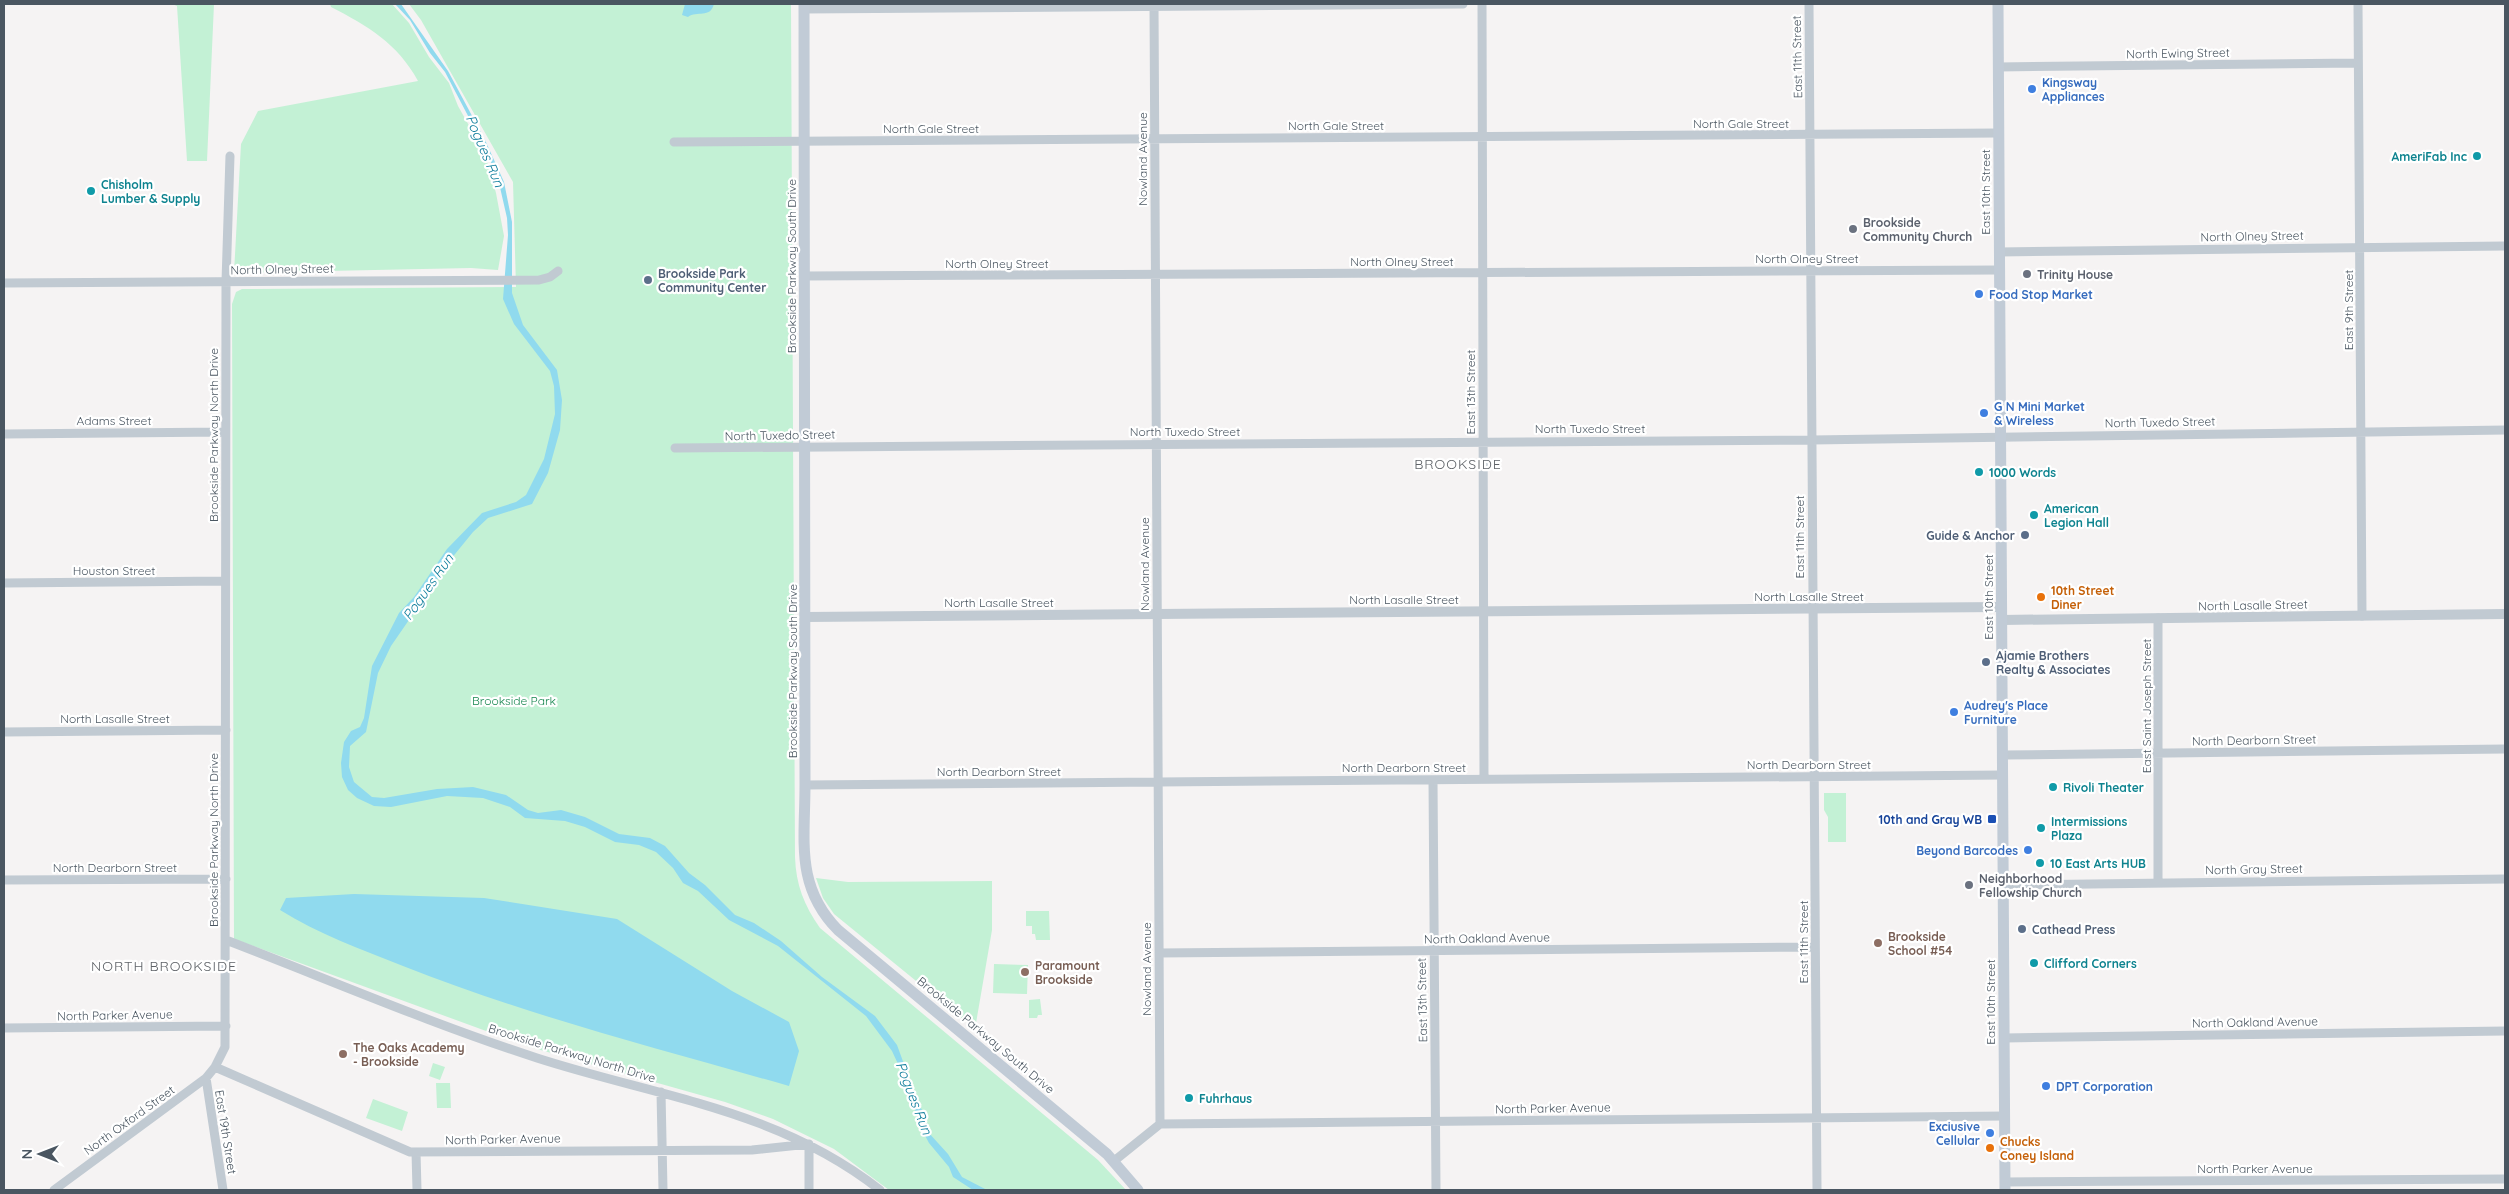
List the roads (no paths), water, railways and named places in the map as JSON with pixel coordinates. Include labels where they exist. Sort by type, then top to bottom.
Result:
[{"type":"main road","name":"East 10th Street","points":[[1998,4],[2006,1186]]},
{"type":"main road","name":"Brookside Parkway South Drive","points":[[804,6],[805,785],[807,878],[813,897],[828,920],[1114,1161],[1138,1190]]},
{"type":"street","points":[[804,6],[1463,4]]},
{"type":"street","name":"East 13th Street","points":[[1482,4],[1484,779]]},
{"type":"street","name":"East 11th Street","points":[[1809,4],[1817,1190]]},
{"type":"street","name":"East 9th Street","points":[[2358,4],[2362,616]]},
{"type":"street","name":"Nowland Avenue","points":[[1154,5],[1160,1124]]},
{"type":"street","name":"North Ewing Street","points":[[1998,67],[2358,63]]},
{"type":"street","name":"North Gale Street","points":[[674,142],[1998,133]]},
{"type":"street","name":"Brookside Parkway North Drive","points":[[230,156],[226,282],[225,432],[226,940],[479,1038],[552,1062],[760,1122],[809,1144],[847,1166],[880,1190]]},
{"type":"street","name":"North Olney Street","points":[[1999,252],[2505,246]]},
{"type":"street","name":"North Olney Street","points":[[804,276],[2000,270]]},
{"type":"street","name":"North Olney Street","points":[[4,284],[539,280],[550,277],[558,271]]},
{"type":"street","name":"North Tuxedo Street","points":[[675,448],[1812,440],[2505,430]]},
{"type":"street","name":"Adams Street","points":[[4,434],[225,432]]},
{"type":"street","name":"Houston Street","points":[[4,583],[225,581]]},
{"type":"street","name":"North Lasalle Street","points":[[806,616],[2002,606]]},
{"type":"street","name":"North Lasalle Street","points":[[2002,620],[2505,614]]},
{"type":"street","name":"East Saint Joseph Street","points":[[2158,618],[2158,883]]},
{"type":"street","name":"North Lasalle Street","points":[[4,732],[226,730]]},
{"type":"street","name":"North Dearborn Street","points":[[2003,755],[2505,749]]},
{"type":"street","name":"North Dearborn Street","points":[[805,785],[2003,775]]},
{"type":"street","name":"East 13th Street","points":[[1433,780],[1436,1190]]},
{"type":"street","name":"North Dearborn Street","points":[[4,880],[226,879]]},
{"type":"street","name":"North Gray Street","points":[[2004,885],[2505,879]]},
{"type":"street","points":[[215,1067],[225,1047],[226,940]]},
{"type":"street","name":"North Oakland Avenue","points":[[1159,953],[1815,948]]},
{"type":"street","name":"North Parker Avenue","points":[[4,1028],[226,1026]]},
{"type":"street","name":"North Oakland Avenue","points":[[2004,1038],[2505,1031]]},
{"type":"street","name":"North Parker Avenue","points":[[215,1067],[410,1152],[752,1150],[809,1144]]},
{"type":"street","name":"North Oxford Street","points":[[54,1190],[206,1078],[215,1067]]},
{"type":"street","name":"East 19th Street","points":[[206,1078],[223,1190]]},
{"type":"street","points":[[661,1092],[663,1190]]},
{"type":"street","name":"North Parker Avenue","points":[[1160,1124],[2005,1116]]},
{"type":"street","points":[[1114,1161],[1160,1124]]},
{"type":"street","points":[[809,1144],[809,1190]]},
{"type":"street","points":[[416,1152],[417,1190]]},
{"type":"street","name":"North Parker Avenue","points":[[2006,1186],[2505,1178]]},
{"type":"water","name":"Pogues Run","points":[[395,4],[401,4],[448,71],[485,140],[504,182],[512,222],[512,293],[523,325],[557,370],[562,400],[560,430],[548,473],[532,504],[488,518],[473,532],[451,559],[391,646],[378,673],[366,732],[350,746],[349,767],[354,782],[372,797],[384,798],[437,789],[473,787],[506,795],[528,810],[538,813],[561,810],[585,817],[619,834],[650,838],[665,846],[689,873],[705,885],[735,915],[754,923],[781,941],[822,977],[875,1016],[897,1045],[919,1105],[925,1115],[928,1132],[948,1154],[962,1177],[987,1190],[973,1190],[953,1177],[949,1167],[929,1143],[908,1098],[904,1077],[892,1051],[866,1016],[778,946],[729,920],[698,891],[683,883],[673,868],[656,852],[639,845],[615,842],[585,827],[565,821],[525,818],[510,807],[483,798],[447,796],[391,807],[374,806],[357,798],[348,790],[342,777],[341,763],[344,742],[351,731],[360,727],[364,718],[372,666],[399,613],[414,597],[447,549],[482,513],[516,502],[526,495],[544,459],[555,414],[554,386],[550,371],[514,324],[503,299],[508,235],[507,218],[499,183],[487,152],[445,72],[430,53],[410,20]]},
{"type":"water","points":[[685,4],[714,4],[712,9],[706,13],[688,17],[682,15]]},
{"type":"water","points":[[354,894],[484,898],[617,919],[732,991],[789,1022],[799,1051],[789,1086],[595,1031],[498,1001],[356,947],[294,919],[280,910],[286,898]]},
{"type":"place","name":"Kingsway Appliances","points":[[2032,89]]},
{"type":"place","name":"AmeriFab Inc","points":[[2477,156]]},
{"type":"place","name":"Chisholm Lumber & Supply","points":[[91,191]]},
{"type":"place","name":"Brookside Community Church","points":[[1853,229]]},
{"type":"place","name":"Trinity House","points":[[2027,274]]},
{"type":"place","name":"Brookside Park Community Center","points":[[648,280]]},
{"type":"place","name":"Food Stop Market","points":[[1979,294]]},
{"type":"place","name":"G N Mini Market & Wireless","points":[[1984,413]]},
{"type":"place","name":"1000 Words","points":[[1979,472]]},
{"type":"place","name":"American Legion Hall","points":[[2034,515]]},
{"type":"place","name":"Guide & Anchor","points":[[2025,535]]},
{"type":"place","name":"10th Street Diner","points":[[2041,597]]},
{"type":"place","name":"Ajamie Brothers Realty & Associates","points":[[1986,662]]},
{"type":"place","name":"Audrey's Place Furniture","points":[[1954,712]]},
{"type":"place","name":"Rivoli Theater","points":[[2053,787]]},
{"type":"place","name":"10th and Gray WB","points":[[1992,819]]},
{"type":"place","name":"Intermissions Plaza","points":[[2041,828]]},
{"type":"place","name":"Beyond Barcodes","points":[[2028,850]]},
{"type":"place","name":"10 East Arts HUB","points":[[2040,863]]},
{"type":"place","name":"Neighborhood Fellowship Church","points":[[1969,885]]},
{"type":"place","name":"Cathead Press","points":[[2022,929]]},
{"type":"place","name":"Brookside School #54","points":[[1878,943]]},
{"type":"place","name":"Clifford Corners","points":[[2034,963]]},
{"type":"place","name":"Paramount Brookside","points":[[1025,972]]},
{"type":"place","name":"The Oaks Academy - Brookside","points":[[343,1054]]},
{"type":"place","name":"DPT Corporation","points":[[2046,1086]]},
{"type":"place","name":"Fuhrhaus","points":[[1189,1098]]},
{"type":"place","name":"Exciusive Cellular","points":[[1990,1133]]},
{"type":"place","name":"Chucks Coney Island","points":[[1990,1148]]},
{"type":"district","name":"BROOKSIDE","points":[[1458,464]]},
{"type":"district","name":"NORTH BROOKSIDE","points":[[164,966]]},
{"type":"park label","name":"Brookside Park","points":[[514,700]]}]
